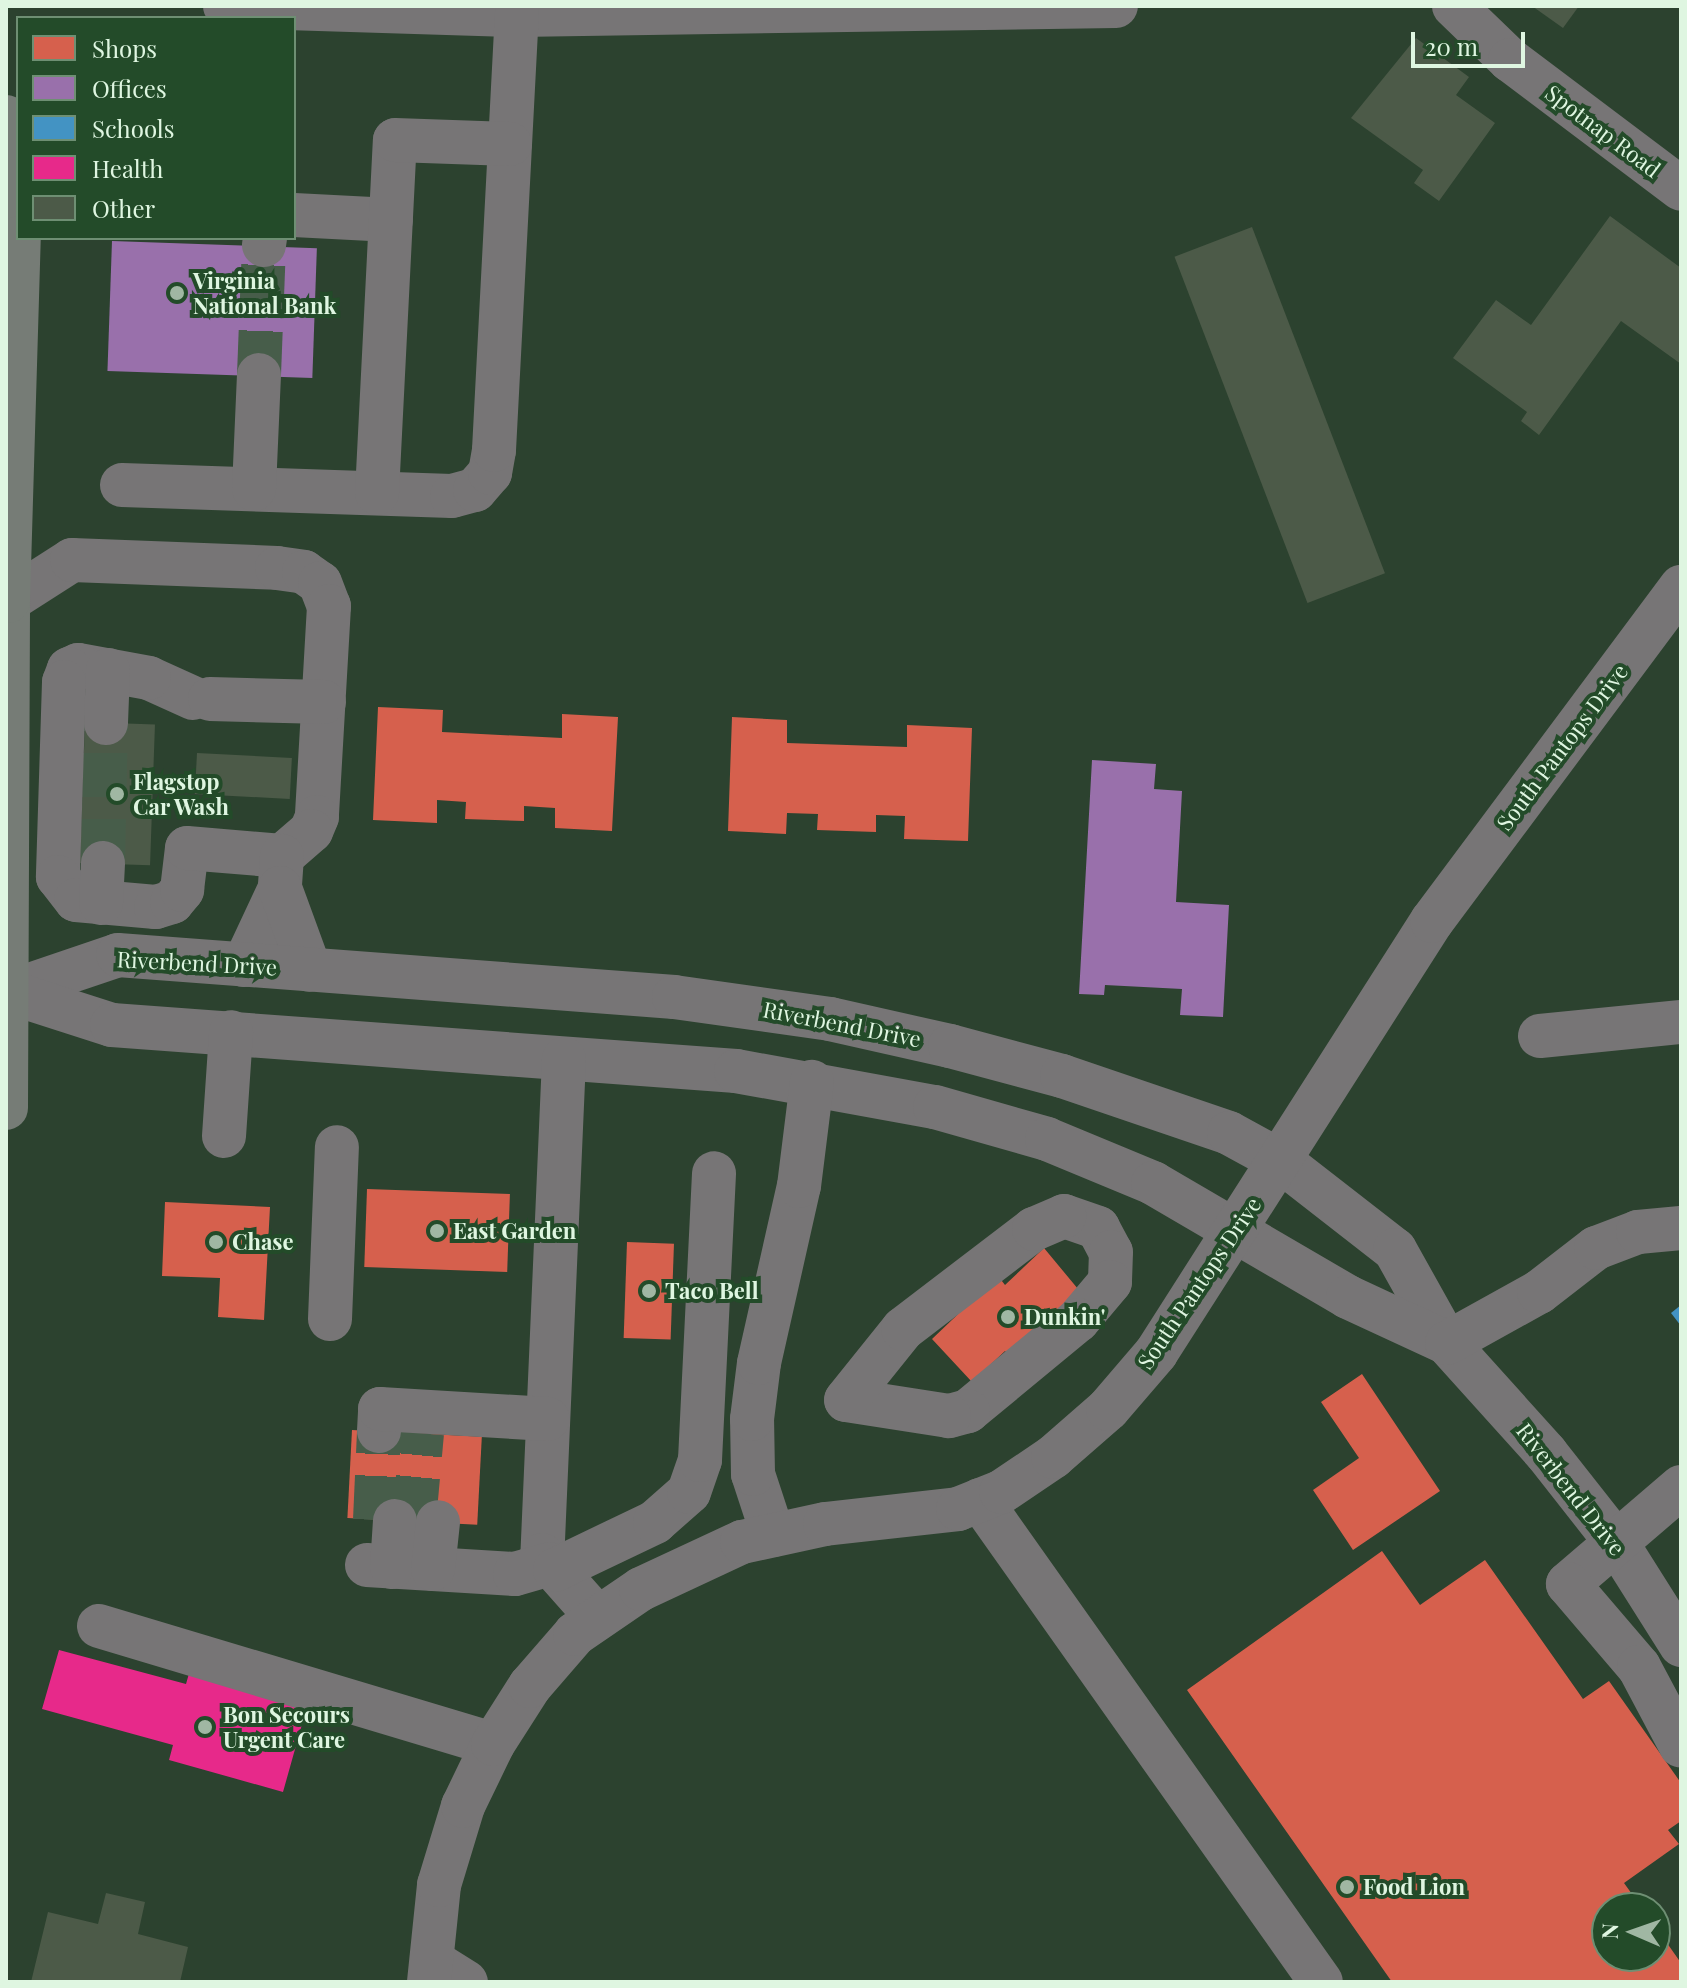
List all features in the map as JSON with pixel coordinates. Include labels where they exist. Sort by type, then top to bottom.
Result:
[{"type":"highway","points":[[6,117],[16,194]]},
{"type":"highway","points":[[6,1108],[9,992],[8,601],[19,240]]},
{"type":"street","points":[[225,6],[517,15],[1116,6]]},
{"type":"street","name":"Spotnap Road","points":[[1454,6],[1510,60],[1681,189]]},
{"type":"street","points":[[122,485],[452,496],[475,490],[490,473],[517,15]]},
{"type":"street","points":[[377,493],[395,140],[510,144]]},
{"type":"street","points":[[296,231],[391,220]]},
{"type":"street","points":[[254,489],[259,375]]},
{"type":"street","points":[[8,601],[72,560],[304,572],[320,583],[329,606],[317,817],[311,831],[281,872],[244,965]]},
{"type":"street","name":"South Pantops Drive","points":[[442,1975],[439,1885],[463,1806],[493,1744],[530,1686],[575,1634],[711,1552],[773,1535],[958,1509],[980,1500],[1053,1457],[1108,1409],[1156,1353],[1282,1162],[1432,921],[1681,587]]},
{"type":"street","points":[[281,872],[187,848],[182,890],[172,902],[156,907],[102,883],[76,900],[58,877],[64,682],[69,669],[78,665],[149,678],[202,698],[324,702]]},
{"type":"street","points":[[106,723],[108,670]]},
{"type":"street","points":[[281,872],[310,970]]},
{"type":"street","name":"Riverbend Drive","points":[[9,992],[118,955],[674,997],[830,1019],[1062,1076],[1229,1133],[1282,1162],[1395,1250],[1447,1343],[1546,1453],[1616,1542],[1681,1645]]},
{"type":"street","name":"Riverbend Drive","points":[[9,992],[112,1025],[564,1059],[812,1082],[935,1107],[1047,1139],[1153,1183],[1348,1297],[1447,1343]]},
{"type":"street","points":[[1540,1036],[1681,1022]]},
{"type":"street","points":[[224,1136],[231,1032]]},
{"type":"street","points":[[564,1059],[542,1555],[598,1618]]},
{"type":"street","points":[[773,1535],[753,1474],[752,1419],[759,1363],[799,1186],[812,1082]]},
{"type":"street","points":[[330,1319],[337,1147]]},
{"type":"street","points":[[395,1567],[515,1574],[553,1567],[655,1522],[689,1492],[700,1460],[714,1173]]},
{"type":"street","points":[[1064,1216],[1098,1228],[1111,1252],[1113,1268],[1110,1282],[1078,1320],[968,1411],[949,1416],[846,1400],[903,1329],[1047,1220],[1064,1216]]},
{"type":"street","points":[[1447,1343],[1539,1292],[1596,1248],[1638,1232],[1681,1228]]},
{"type":"street","points":[[416,1423],[548,1419]]},
{"type":"street","points":[[1681,1487],[1568,1584],[1639,1667],[1681,1746]]},
{"type":"street","points":[[980,1500],[1321,1982]]},
{"type":"street","points":[[395,1567],[406,1521],[395,1567]]},
{"type":"street","points":[[99,1626],[493,1744]]},
{"type":"building: Shops","points":[[378,707],[443,710],[442,732],[562,738],[562,714],[618,717],[612,831],[555,828],[555,808],[524,806],[524,821],[465,819],[466,802],[437,800],[437,823],[373,820]]},
{"type":"building: Shops","points":[[732,717],[787,720],[787,743],[907,747],[907,725],[972,728],[968,841],[904,839],[905,816],[876,815],[876,832],[817,830],[818,814],[787,813],[786,834],[728,831]]},
{"type":"building: Shops","name":"East Garden","points":[[367,1189],[510,1194],[507,1272],[364,1267]]},
{"type":"building: Shops","name":"Chase","points":[[165,1202],[270,1207],[264,1320],[218,1317],[220,1278],[162,1276]]},
{"type":"building: Shops","name":"Taco Bell","points":[[627,1242],[674,1244],[671,1340],[624,1338]]},
{"type":"building: Shops","name":"Dunkin'","points":[[1044,1248],[1083,1295],[1015,1360],[1005,1351],[972,1382],[932,1339],[998,1276],[1005,1285]]},
{"type":"building: Shops","points":[[1362,1374],[1440,1491],[1353,1550],[1313,1490],[1359,1458],[1321,1402]]},
{"type":"building: Shops","points":[[352,1430],[482,1437],[477,1525],[347,1518]]},
{"type":"building: Shops","points":[[1382,1551],[1420,1605],[1485,1560],[1583,1699],[1609,1681],[1681,1783],[1681,1821],[1668,1830],[1679,1844],[1624,1883],[1630,1892],[1591,1892],[1591,1972],[1671,1972],[1671,1949],[1681,1963],[1681,1982],[1392,1982],[1187,1690]]},
{"type":"building: Offices","name":"Virginia National Bank","points":[[112,241],[317,248],[312,378],[107,371]]},
{"type":"building: Offices","points":[[1092,760],[1156,764],[1154,789],[1182,791],[1176,902],[1229,905],[1223,1017],[1180,1015],[1182,989],[1105,985],[1104,995],[1079,994]]},
{"type":"building: Schools","points":[[1681,1305],[1681,1326],[1671,1313]]},
{"type":"building: Health","name":"Bon Secours Urgent Care","points":[[59,1650],[186,1684],[190,1670],[308,1703],[283,1792],[169,1760],[173,1745],[42,1709]]},
{"type":"building: Other","points":[[1532,6],[1579,6],[1563,28]]},
{"type":"building: Other","points":[[1416,38],[1469,77],[1456,95],[1495,123],[1439,201],[1414,183],[1423,170],[1351,118]]},
{"type":"building: Other","points":[[1610,216],[1681,268],[1681,364],[1621,321],[1539,435],[1521,421],[1527,412],[1453,358],[1496,300],[1531,325]]},
{"type":"building: Other","points":[[1252,227],[1385,573],[1307,603],[1175,257]]},
{"type":"building: Other","name":"Flagstop Car Wash","points":[[85,722],[155,724],[150,865],[80,863]]},
{"type":"building: Other","points":[[197,753],[292,758],[290,799],[195,794]]},
{"type":"building: Other","points":[[106,1893],[145,1902],[138,1934],[188,1947],[180,1982],[31,1982],[48,1912],[98,1924]]},
{"type":"tunnel","points":[[259,375],[264,245]]},
{"type":"tunnel","points":[[103,863],[106,723]]},
{"type":"tunnel","points":[[375,1520],[379,1431]]},
{"type":"tunnel","points":[[414,1521],[422,1433]]},
{"type":"place","name":"Virginia National Bank","points":[[177,293]]},
{"type":"place","name":"Flagstop Car Wash","points":[[117,794]]},
{"type":"place","name":"East Garden","points":[[437,1231]]},
{"type":"place","name":"Chase","points":[[216,1242]]},
{"type":"place","name":"Taco Bell","points":[[649,1291]]},
{"type":"place","name":"Dunkin'","points":[[1008,1317]]},
{"type":"place","name":"Bon Secours Urgent Care","points":[[205,1727]]},
{"type":"place","name":"Food Lion","points":[[1347,1887]]}]
